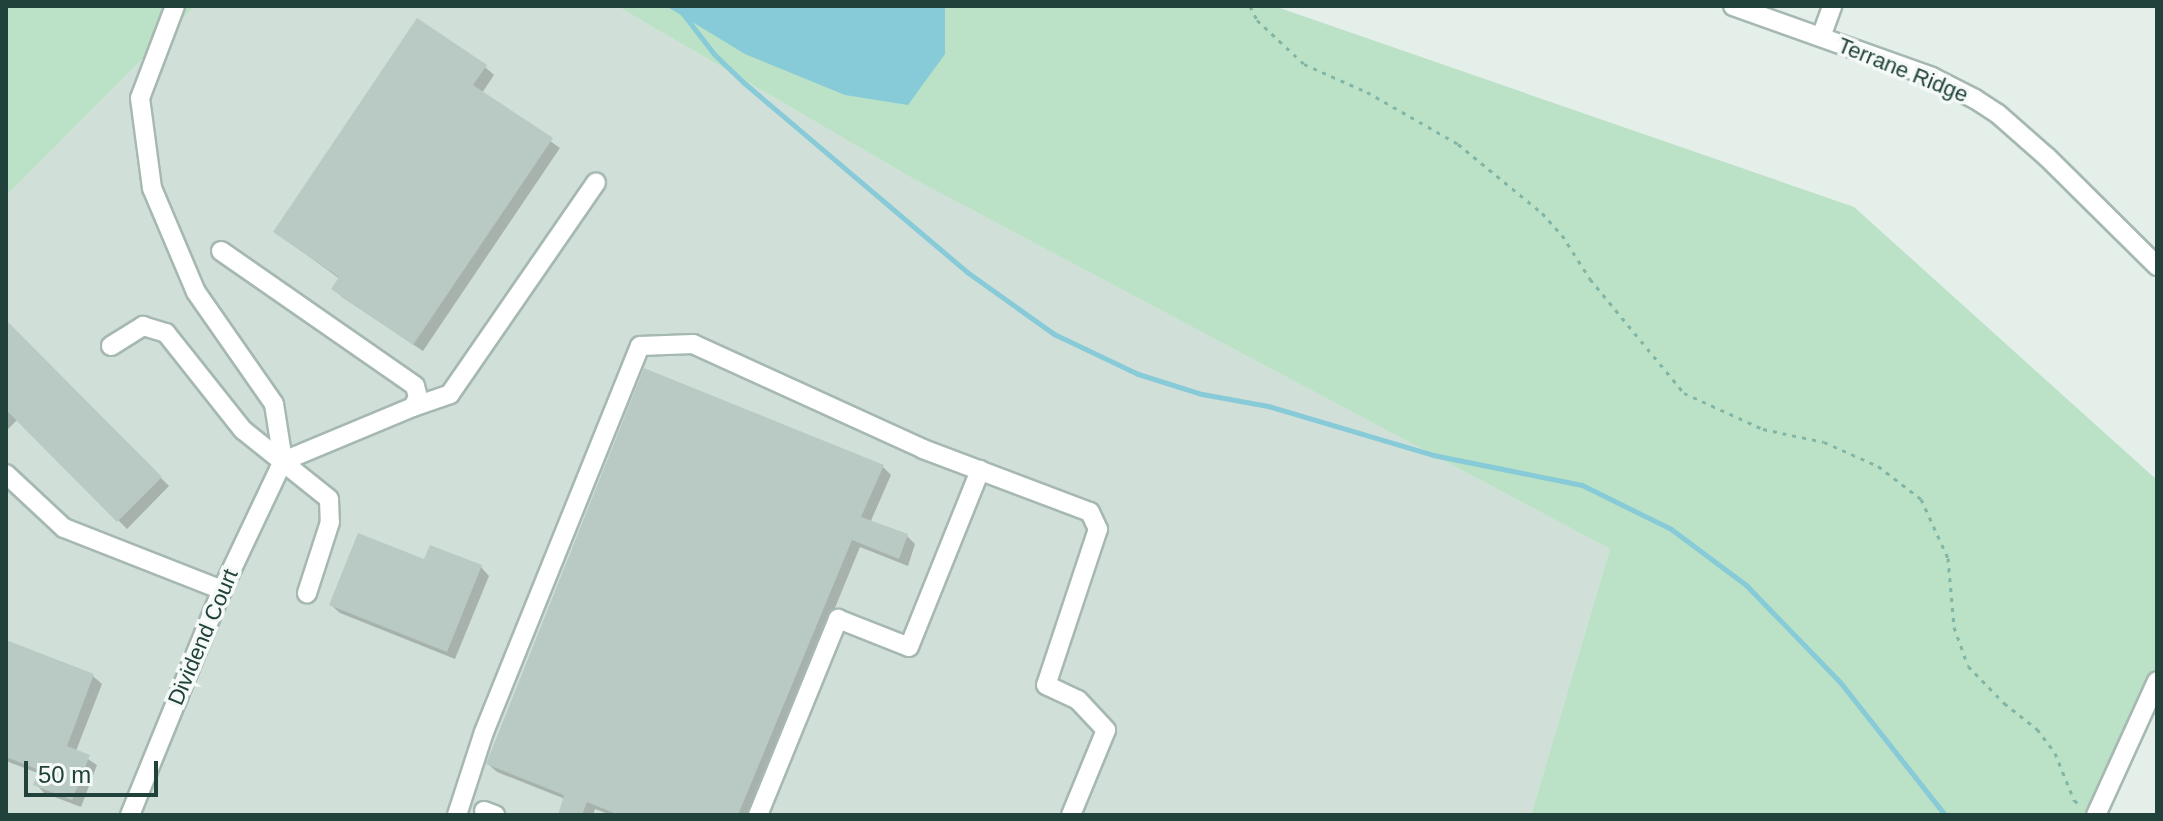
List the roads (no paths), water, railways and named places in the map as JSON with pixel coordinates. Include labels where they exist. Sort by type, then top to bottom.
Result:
[{"type":"street","points":[[175,6],[140,98],[152,188],[196,292],[274,404],[283,461]]},
{"type":"street","name":"Terrane Ridge","points":[[1733,6],[1954,86],[1998,114],[2157,266]]},
{"type":"street","points":[[1821,37],[1832,6]]},
{"type":"street","points":[[283,461],[450,394],[596,182]]},
{"type":"street","points":[[221,251],[415,386],[418,397],[413,407]]},
{"type":"street","points":[[111,346],[143,326],[166,333],[243,430],[329,499],[330,522],[307,593]]},
{"type":"street","points":[[457,815],[484,732],[640,346],[693,344],[923,449],[1090,512],[1098,529],[1046,685],[1078,700],[1106,730],[1071,815]]},
{"type":"street","name":"Dividend Court","points":[[130,815],[222,590],[283,461]]},
{"type":"street","points":[[758,815],[838,619],[909,647],[980,470]]},
{"type":"street","points":[[6,474],[64,528],[222,590]]},
{"type":"street","points":[[2096,814],[2157,681]]},
{"type":"water","points":[[666,6],[945,6],[945,54],[908,105],[845,95],[745,54]]},
{"type":"waterway","points":[[677,6],[714,54],[743,82],[967,272],[1054,334],[1138,374],[1202,394],[1268,406],[1433,455],[1582,485],[1671,529],[1746,585],[1840,682],[1945,815]]}]
